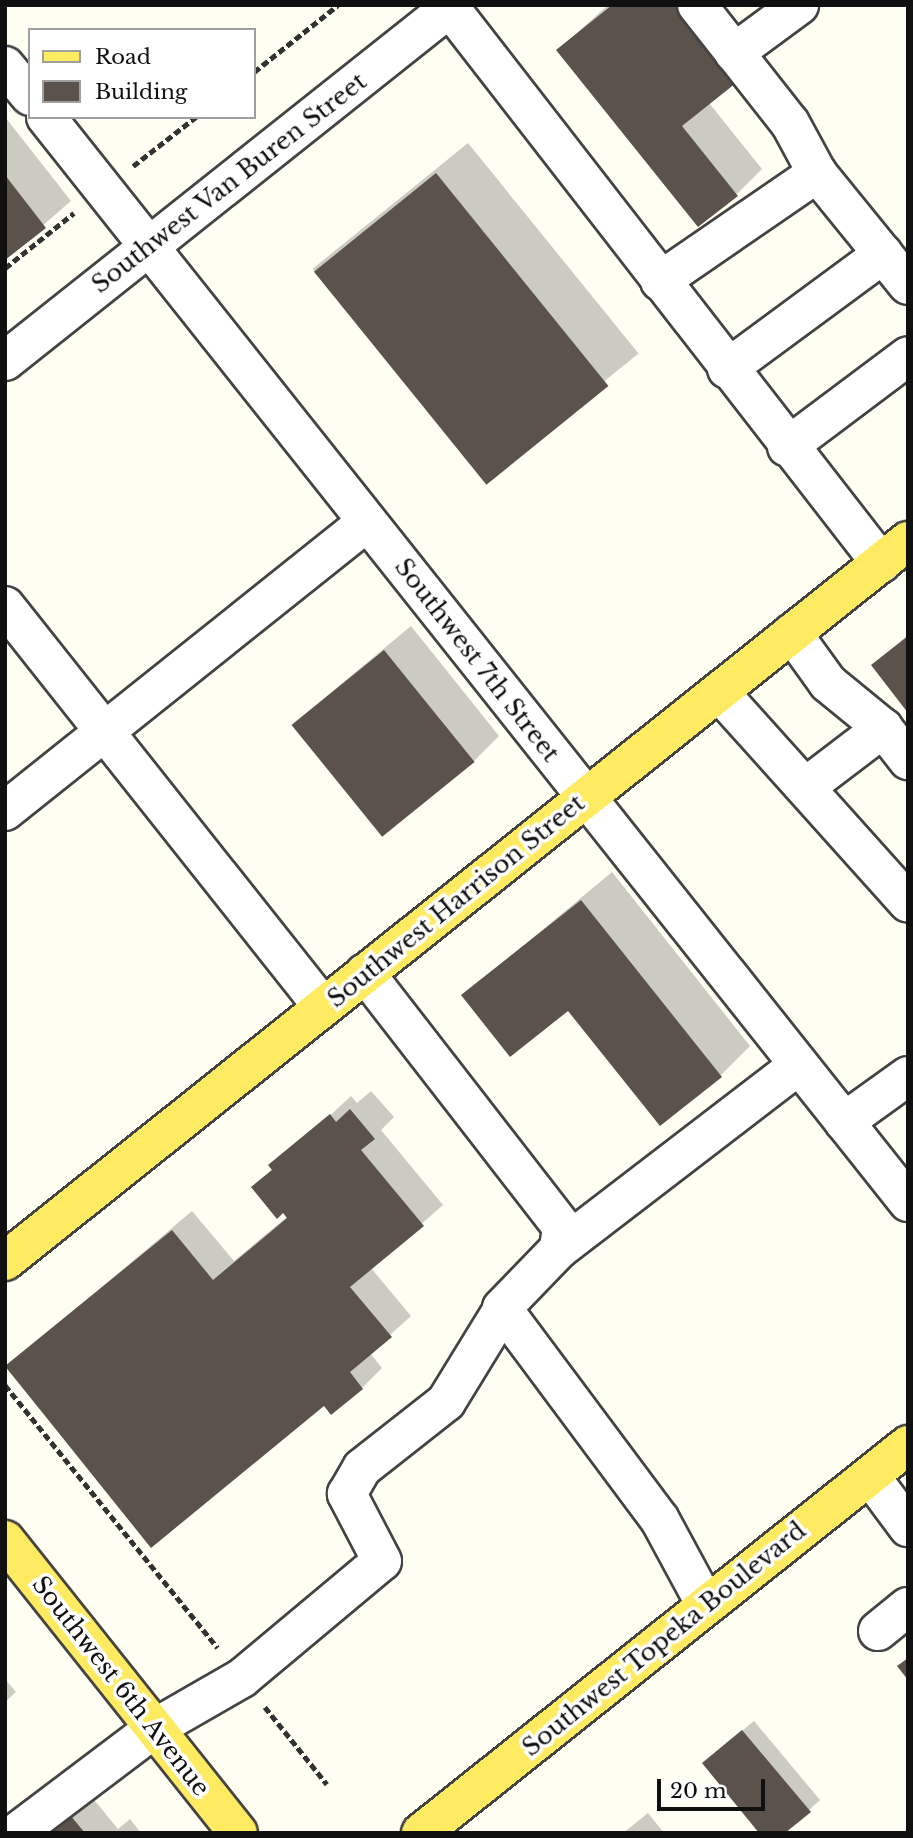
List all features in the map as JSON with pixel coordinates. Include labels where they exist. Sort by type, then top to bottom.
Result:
[{"type":"main road","name":"Southwest Harrison Street","points":[[5,1261],[894,552]]},
{"type":"main road","name":"Southwest Topeka Boulevard","points":[[421,1833],[908,1445]]},
{"type":"main road","name":"Southwest 6th Avenue","points":[[5,1540],[237,1833]]},
{"type":"street","points":[[697,5],[790,123],[817,173],[908,285]]},
{"type":"street","points":[[734,53],[799,5]]},
{"type":"street","points":[[452,6],[787,447],[894,552]]},
{"type":"street","name":"Southwest Van Buren Street","points":[[5,361],[452,6]]},
{"type":"street","points":[[5,65],[28,94]]},
{"type":"street","name":"Southwest 7th Street","points":[[48,119],[908,1202]]},
{"type":"street","points":[[660,281],[817,173]]},
{"type":"street","points":[[727,369],[883,254]]},
{"type":"street","points":[[787,447],[908,356]]},
{"type":"street","points":[[5,811],[367,522]]},
{"type":"street","points":[[5,606],[106,729],[323,1007]]},
{"type":"street","points":[[792,633],[828,683],[883,728],[908,760]]},
{"type":"street","points":[[719,692],[807,786],[908,903]]},
{"type":"street","points":[[807,786],[883,728]]},
{"type":"street","points":[[365,973],[562,1227],[559,1249]]},
{"type":"street","points":[[16,1833],[155,1728],[242,1678],[382,1561],[347,1494],[362,1468],[446,1402],[503,1309],[559,1249],[799,1065]]},
{"type":"street","points":[[844,1122],[908,1076]]},
{"type":"street","points":[[503,1309],[660,1520],[706,1605]]},
{"type":"street","points":[[870,1476],[908,1527]]},
{"type":"street","points":[[878,1630],[908,1607]]},
{"type":"path","points":[[256,70],[338,5]]},
{"type":"path","points":[[5,1385],[327,1784]]},
{"type":"building","points":[[612,5],[674,5],[736,83],[682,126],[738,196],[698,227],[556,50]]},
{"type":"building","points":[[436,173],[608,386],[486,485],[314,272]]},
{"type":"building","points":[[5,175],[46,228],[5,260]]},
{"type":"building","points":[[908,636],[908,713],[871,665]]},
{"type":"building","points":[[384,650],[475,762],[382,837],[292,725]]},
{"type":"building","points":[[581,900],[722,1077],[660,1126],[568,1011],[510,1057],[461,995]]},
{"type":"building","points":[[350,1109],[375,1139],[361,1150],[424,1226],[350,1287],[392,1337],[350,1372],[363,1389],[331,1415],[324,1406],[151,1548],[5,1366],[172,1230],[213,1280],[287,1218],[283,1213],[277,1219],[251,1187],[272,1170],[268,1165],[330,1114],[336,1122]]},
{"type":"building","points":[[908,1658],[908,1680],[897,1666]]},
{"type":"building","points":[[742,1730],[811,1812],[785,1833],[759,1833],[702,1763]]},
{"type":"building","points":[[70,1815],[85,1833],[48,1833]]}]
